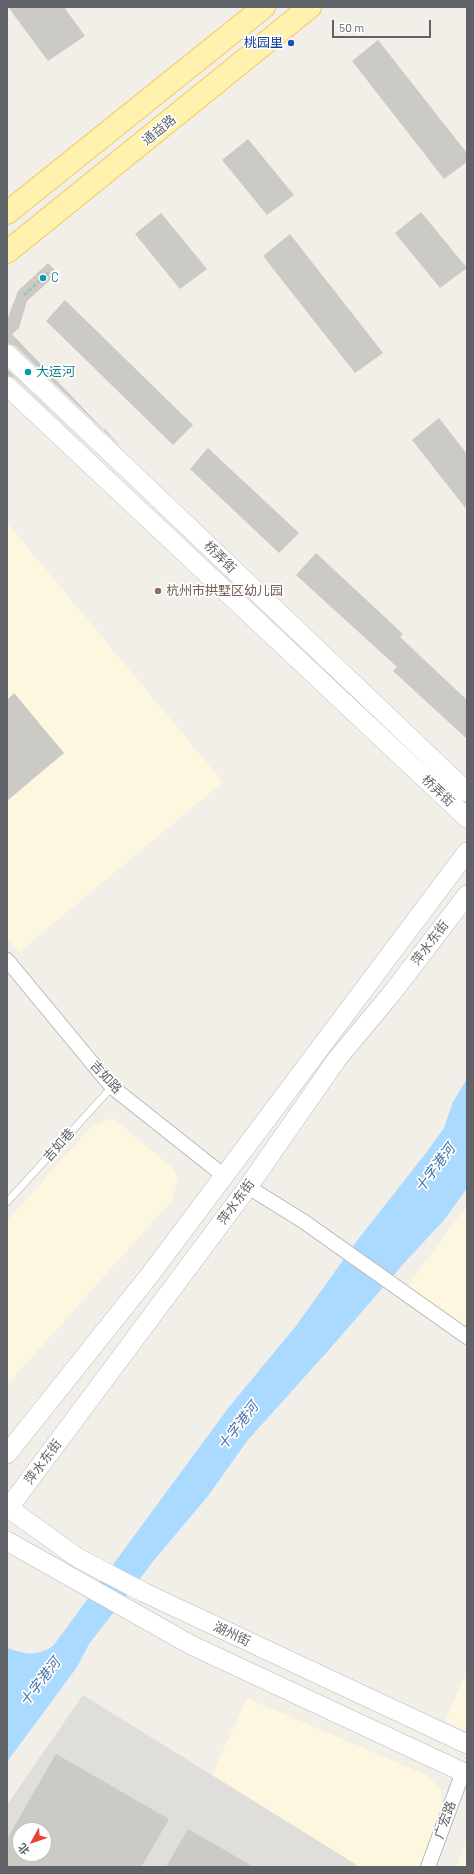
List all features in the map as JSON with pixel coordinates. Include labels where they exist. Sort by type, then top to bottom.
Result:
[{"type":"main road","points":[[7,213],[264,7]]},
{"type":"main road","name":"通益路","points":[[7,252],[310,7]]},
{"type":"main road","name":"桥弄街","points":[[7,354],[467,792]]},
{"type":"main road","name":"桥弄街","points":[[7,386],[467,818]]},
{"type":"main road","name":"萍水东街","points":[[7,1454],[149,1276],[223,1175],[467,852]]},
{"type":"main road","name":"萍水东街","points":[[8,1509],[248,1187],[337,1059],[392,993],[467,895]]},
{"type":"main road","name":"湖州街","points":[[8,1509],[78,1558],[143,1592],[467,1744]]},
{"type":"main road","name":"湖州街","points":[[7,1541],[69,1578],[191,1645],[465,1773]]},
{"type":"street","name":"吉如路","points":[[7,960],[112,1087],[223,1175]]},
{"type":"street","points":[[248,1187],[302,1221],[467,1337]]},
{"type":"street","name":"广宏路","points":[[428,1867],[465,1773]]},
{"type":"lane","name":"吉如巷","points":[[7,1202],[112,1087]]},
{"type":"path","points":[[24,295],[48,273]]},
{"type":"shaded area","points":[[7,523],[223,782],[19,952],[7,938]]},
{"type":"shaded area","points":[[112,1118],[171,1166],[178,1179],[172,1200],[7,1385],[7,1221],[92,1126]]},
{"type":"shaded area","points":[[467,1205],[467,1329],[407,1287]]},
{"type":"shaded area","points":[[467,1671],[467,1731],[445,1721]]},
{"type":"shaded area","points":[[83,1695],[360,1867],[7,1867],[7,1805]]},
{"type":"shaded area","points":[[247,1698],[426,1775],[441,1789],[442,1812],[420,1867],[360,1867],[212,1775]]},
{"type":"shaded area","points":[[467,1840],[467,1867],[456,1867]]},
{"type":"water","name":"十字港河","points":[[467,1079],[467,1188],[445,1219],[405,1262],[247,1441],[208,1496],[155,1559],[89,1644],[77,1667],[7,1762],[7,1648],[25,1653],[36,1653],[53,1646],[229,1407],[296,1326],[356,1242],[426,1153],[444,1128],[453,1102]]},
{"type":"building","points":[[8,7],[64,7],[85,36],[48,61]]},
{"type":"building","points":[[378,40],[467,153],[467,162],[444,179],[352,61]]},
{"type":"building","points":[[248,139],[294,195],[267,215],[222,160]]},
{"type":"building","points":[[421,212],[467,268],[440,288],[395,233]]},
{"type":"building","points":[[161,213],[207,269],[180,289],[135,234]]},
{"type":"building","points":[[290,234],[383,353],[355,373],[263,256]]},
{"type":"building","points":[[48,263],[58,273],[27,301],[19,328],[12,334],[122,448],[15,346],[7,343],[7,320],[18,291]]},
{"type":"building","points":[[65,300],[193,425],[173,445],[46,321]]},
{"type":"building","points":[[7,369],[105,463],[15,378],[7,375]]},
{"type":"building","points":[[439,418],[467,454],[467,510],[412,440]]},
{"type":"building","points":[[208,448],[299,533],[279,553],[190,469]]},
{"type":"building","points":[[316,553],[403,634],[400,637],[467,700],[467,739],[393,671],[397,667],[296,575]]},
{"type":"building","points":[[14,693],[64,753],[7,801],[7,700]]},
{"type":"building","points":[[56,1754],[169,1819],[141,1867],[7,1867],[7,1839],[12,1830],[12,1862],[52,1862],[52,1822],[17,1822]]},
{"type":"building","points":[[188,1829],[254,1867],[166,1867]]},
{"type":"place","name":"桃园里","points":[[291,43]]},
{"type":"place","name":"C","points":[[43,278]]},
{"type":"place","name":"大运河","points":[[28,372]]},
{"type":"place","name":"杭州市拱墅区幼儿园","points":[[158,591]]}]
